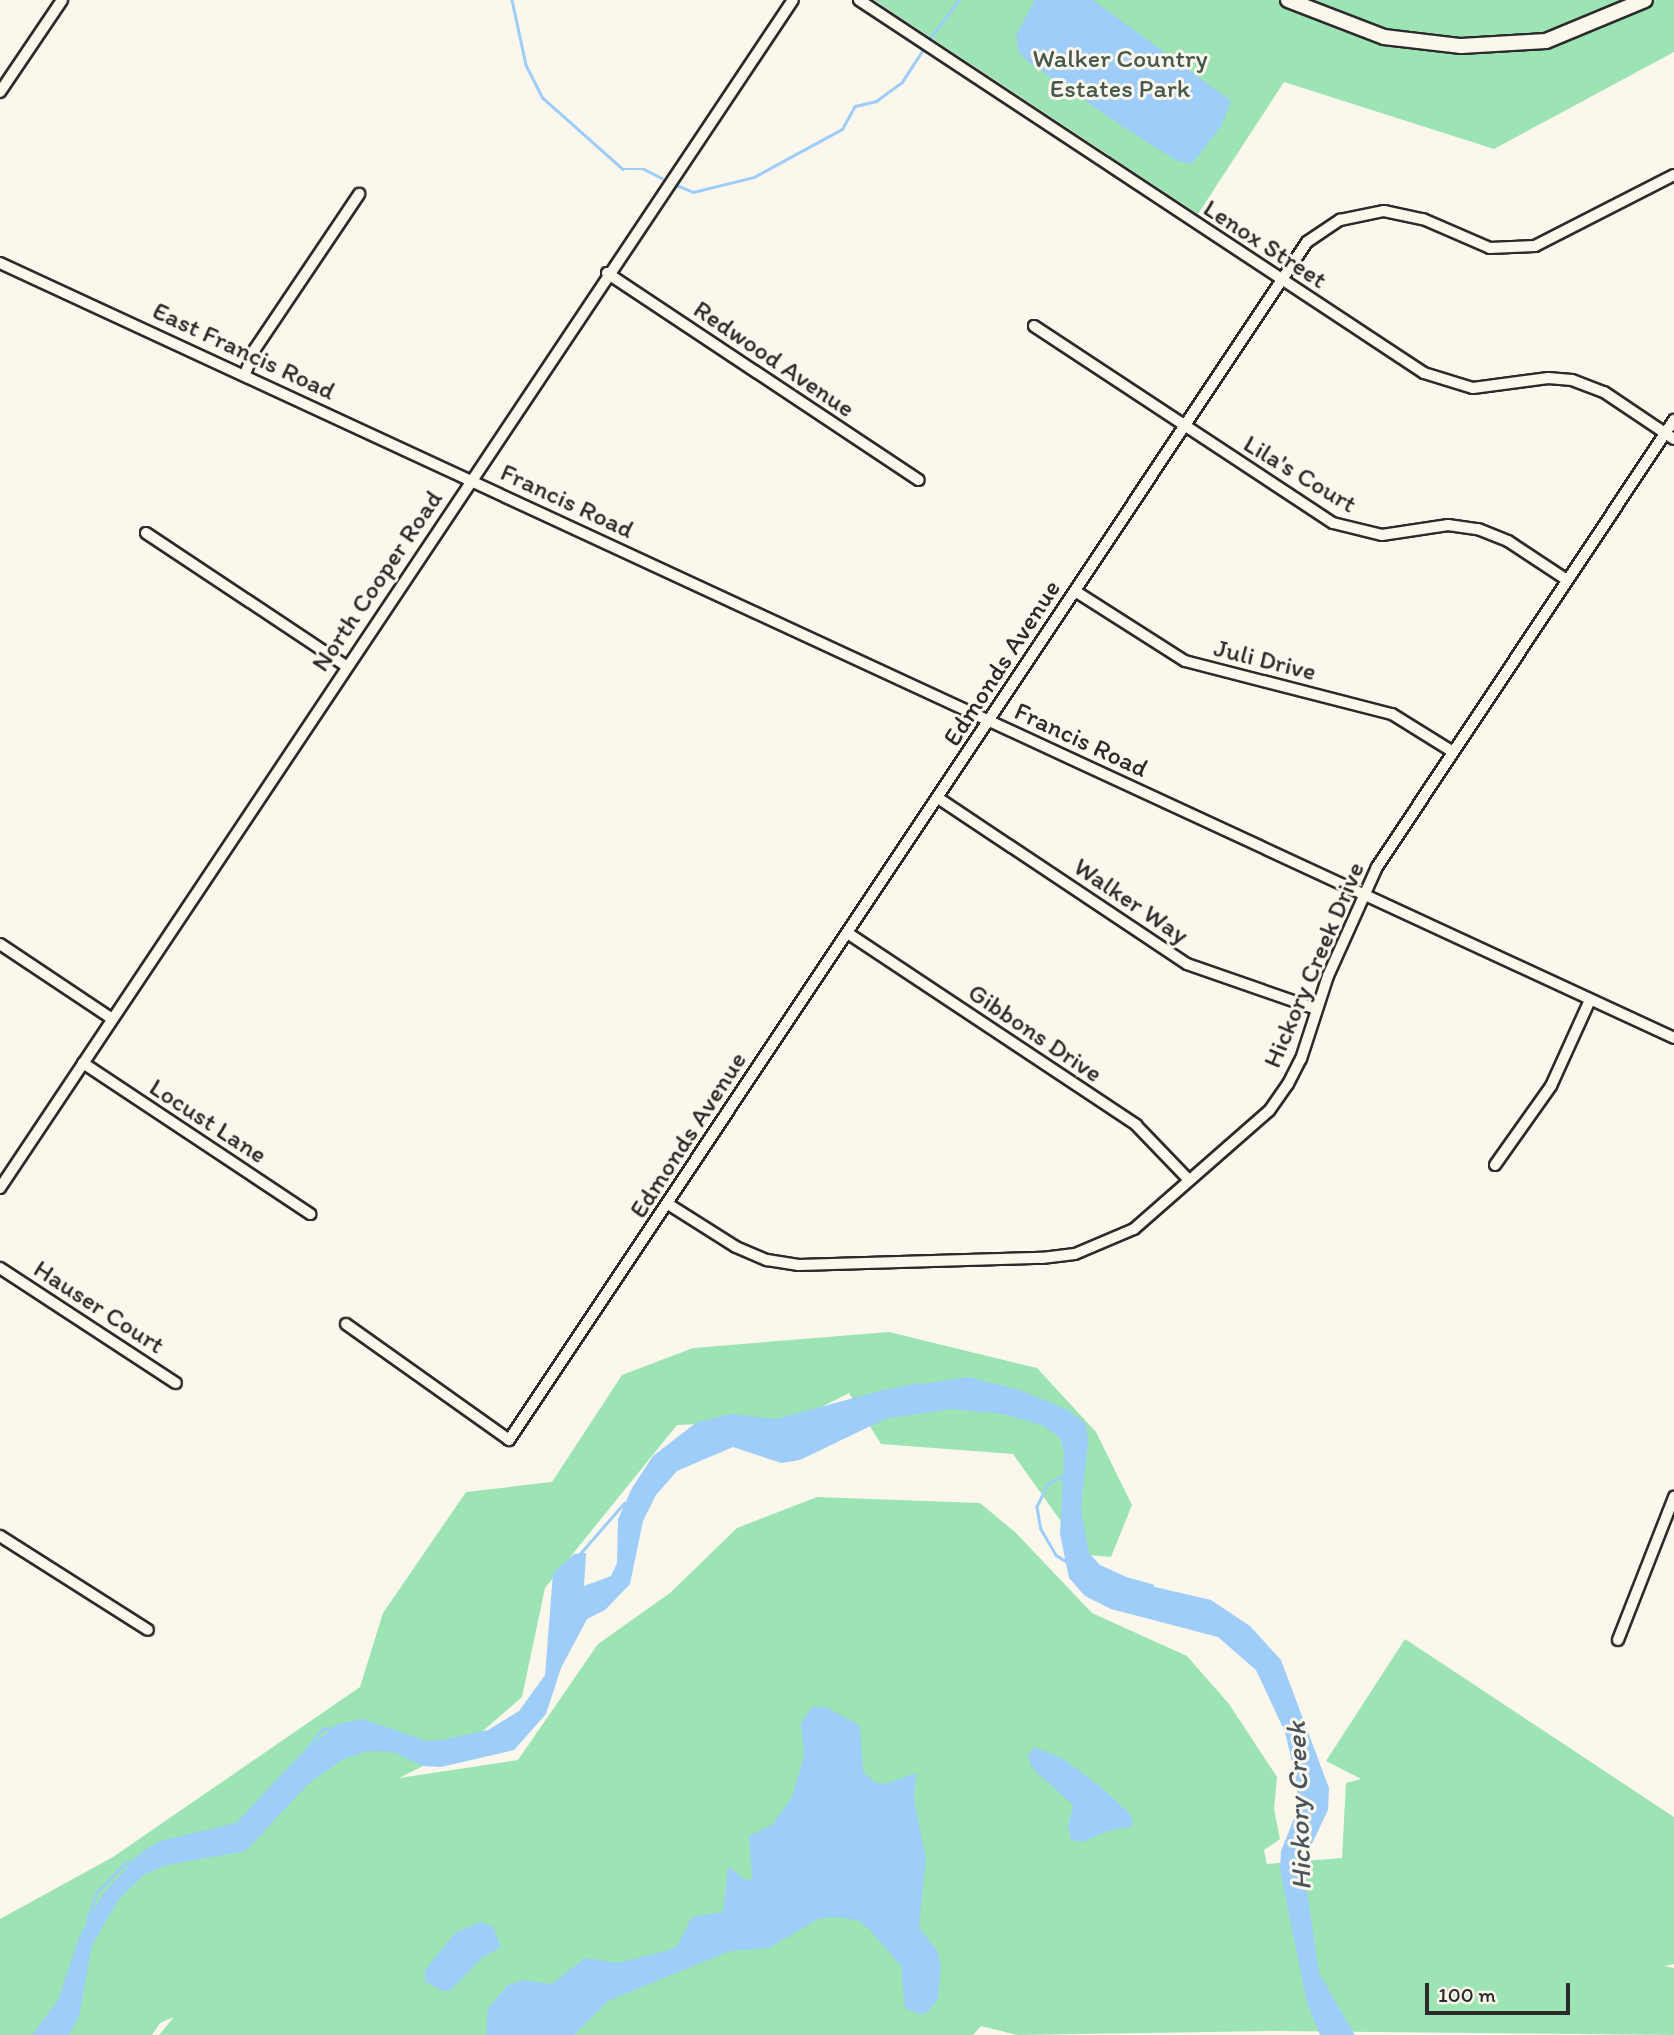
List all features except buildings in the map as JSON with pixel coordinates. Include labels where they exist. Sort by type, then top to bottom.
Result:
[{"type":"highway","points":[[1288,0],[1384,37],[1461,46],[1546,41],[1645,0]]},
{"type":"street","points":[[0,92],[62,0]]},
{"type":"street","name":"North Cooper Road","points":[[0,1188],[607,273],[793,0]]},
{"type":"street","name":"Lenox Street","points":[[859,0],[1435,378],[1473,388],[1548,378],[1572,380],[1604,392],[1670,436]]},
{"type":"street","name":"Edmonds Avenue","points":[[346,1324],[509,1440],[849,934],[1279,278],[1312,237],[1361,214],[1413,215],[1472,244],[1513,249],[1553,240],[1674,175]]},
{"type":"street","points":[[245,374],[255,349],[359,194]]},
{"type":"street","name":"East Francis Road","points":[[0,263],[471,479]]},
{"type":"street","name":"Redwood Avenue","points":[[607,273],[918,480]]},
{"type":"street","name":"Lila's Court","points":[[1034,326],[1321,517],[1347,529],[1382,535],[1448,525],[1478,529],[1508,541],[1567,580]]},
{"type":"street","name":"Hickory Creek Drive","points":[[668,1204],[736,1247],[767,1260],[799,1265],[1042,1258],[1074,1254],[1133,1229],[1269,1111],[1301,1059],[1316,1009],[1364,894],[1453,752],[1567,580],[1670,436],[1674,421]]},
{"type":"street","name":"Francis Road","points":[[471,479],[1674,1038]]},
{"type":"street","points":[[146,533],[346,666]]},
{"type":"street","name":"Juli Drive","points":[[1075,591],[1185,661],[1392,713],[1453,752]]},
{"type":"street","name":"Walker Way","points":[[937,798],[1187,964],[1316,1009]]},
{"type":"street","name":"Gibbons Drive","points":[[849,934],[1136,1125],[1188,1179]]},
{"type":"street","points":[[0,944],[111,1017]]},
{"type":"street","points":[[1495,1164],[1551,1086],[1590,1000]]},
{"type":"street","name":"Locust Lane","points":[[83,1063],[310,1213]]},
{"type":"street","name":"Hauser Court","points":[[0,1268],[176,1383]]},
{"type":"street","points":[[1618,1640],[1674,1497]]},
{"type":"street","points":[[0,1536],[148,1630]]},
{"type":"green space","name":"Walker Country Estates Park","points":[[874,0],[1674,0],[1674,52],[1494,149],[1284,82],[1198,214]]},
{"type":"green space","points":[[889,1332],[1037,1368],[1096,1432],[1132,1505],[1111,1557],[1075,1554],[1065,1527],[1013,1454],[881,1444],[849,1393],[796,1420],[677,1425],[545,1588],[522,1697],[469,1743],[399,1778],[518,1760],[598,1644],[670,1593],[737,1528],[817,1497],[980,1503],[1016,1533],[1092,1613],[1187,1656],[1229,1704],[1277,1777],[1274,1809],[1280,1839],[1264,1850],[1267,1864],[1342,1858],[1346,1783],[1361,1779],[1326,1761],[1405,1639],[1674,1817],[1674,1964],[1664,1966],[1674,1968],[1674,2035],[1277,2031],[1017,2035],[981,2026],[973,2035],[159,2035],[174,2017],[160,2023],[152,2035],[0,2035],[0,1919],[113,1857],[360,1687],[383,1613],[466,1492],[552,1482],[622,1375],[693,1348]]},
{"type":"water","points":[[1035,0],[1093,0],[1231,101],[1222,125],[1192,164],[1177,161],[1028,62],[1019,52],[1016,35]]},
{"type":"water","points":[[968,1377],[1020,1390],[1068,1410],[1086,1424],[1088,1442],[1081,1510],[1089,1553],[1100,1565],[1142,1584],[1211,1600],[1250,1626],[1281,1660],[1329,1788],[1328,1810],[1310,1848],[1306,1884],[1319,1973],[1355,2035],[1320,2035],[1307,2003],[1280,1870],[1281,1851],[1301,1801],[1285,1732],[1256,1670],[1218,1637],[1111,1609],[1085,1596],[1069,1578],[1060,1534],[1064,1452],[1060,1438],[1044,1426],[1003,1414],[951,1409],[885,1419],[800,1460],[781,1463],[733,1447],[677,1471],[656,1495],[643,1521],[630,1584],[605,1610],[587,1619],[561,1668],[546,1714],[514,1750],[441,1767],[423,1766],[393,1752],[367,1751],[342,1760],[309,1783],[246,1851],[167,1865],[145,1874],[119,1899],[92,1945],[79,2017],[69,2035],[32,2035],[58,2000],[80,1935],[102,1895],[139,1854],[160,1841],[236,1823],[301,1754],[338,1724],[363,1719],[427,1741],[442,1740],[488,1730],[519,1711],[545,1675],[553,1573],[574,1554],[586,1553],[584,1586],[611,1576],[617,1563],[618,1519],[632,1488],[653,1456],[697,1422],[732,1414],[776,1419],[883,1390]]},
{"type":"water","points":[[812,1707],[826,1707],[860,1726],[863,1771],[874,1782],[885,1784],[916,1773],[914,1799],[926,1858],[919,1927],[938,1952],[941,1965],[938,1999],[929,2011],[922,2015],[905,2008],[901,1966],[868,1928],[857,1920],[834,1917],[818,1919],[769,1948],[730,1951],[608,2001],[574,2035],[486,2035],[488,2009],[507,1986],[522,1980],[552,1984],[585,1958],[618,1963],[666,1951],[677,1946],[692,1917],[723,1912],[728,1866],[747,1881],[752,1879],[749,1836],[772,1825],[792,1797],[804,1756],[801,1723]]},
{"type":"water","points":[[1034,1747],[1062,1758],[1101,1787],[1131,1815],[1133,1827],[1110,1830],[1083,1842],[1071,1840],[1068,1826],[1073,1805],[1032,1768],[1028,1756]]},
{"type":"water","points":[[481,1922],[493,1927],[501,1947],[482,1958],[451,1990],[442,1991],[425,1981],[425,1970],[456,1932]]},
{"type":"waterway","points":[[512,0],[526,65],[543,98],[623,169],[644,169],[662,178]]},
{"type":"waterway","points":[[930,38],[959,0]]},
{"type":"waterway","points":[[676,185],[693,192],[754,177],[842,129],[855,106],[876,101],[902,82],[922,51]]},
{"type":"waterway","name":"Hickory Creek","points":[[895,1389],[918,1384]]},
{"type":"waterway","name":"Hickory Creek","points":[[1064,1476],[1048,1484],[1037,1507],[1041,1529],[1056,1555],[1067,1562]]},
{"type":"waterway","name":"Hickory Creek","points":[[578,1556],[624,1503]]},
{"type":"waterway","name":"Hickory Creek","points":[[1129,1579],[1152,1585]]},
{"type":"waterway","name":"Hickory Creek","points":[[550,1640],[553,1609]]},
{"type":"waterway","name":"Hickory Creek","points":[[302,1755],[322,1729],[335,1728]]},
{"type":"waterway","name":"Hickory Creek","points":[[1298,1787],[1298,1808]]},
{"type":"waterway","name":"Hickory Creek","points":[[87,1921],[96,1893],[125,1863],[134,1861]]}]
